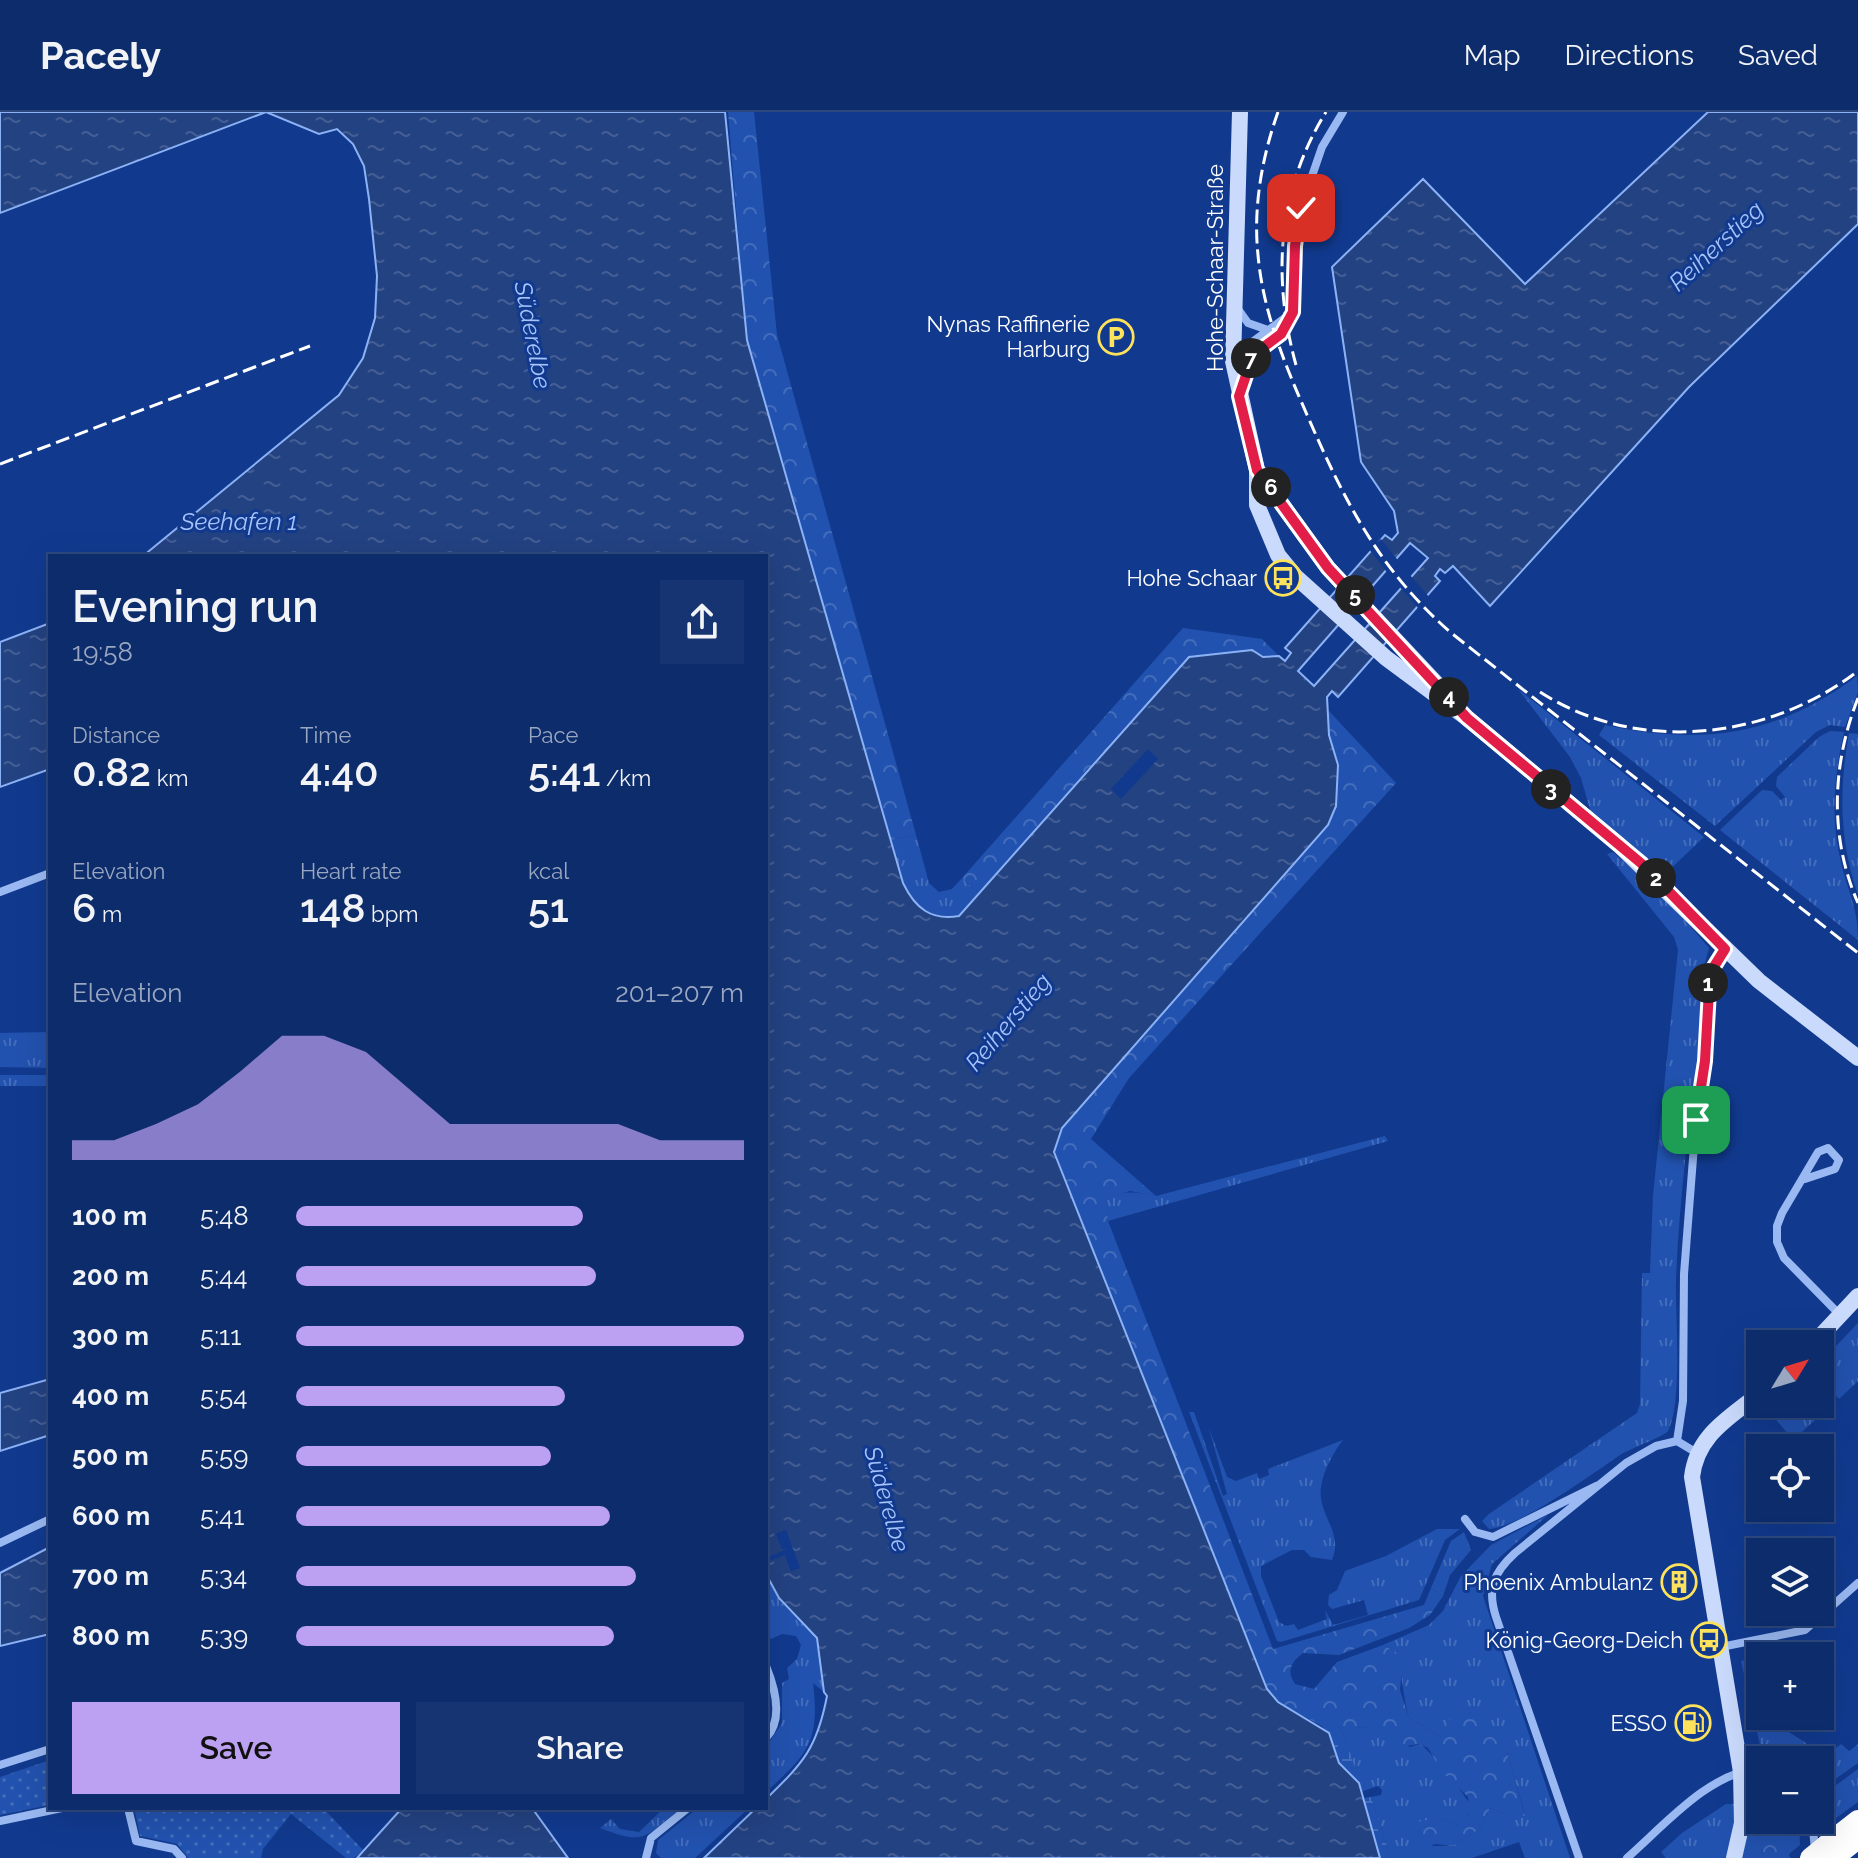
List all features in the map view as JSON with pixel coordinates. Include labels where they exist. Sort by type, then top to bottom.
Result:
[{"type":"highway","points":[[1822,1855],[1858,1820]]},
{"type":"highway","points":[[1822,1855],[1858,1839]]},
{"type":"main road","name":"Hohe-Schaar-Straße","points":[[1240,112],[1233,292],[1239,396],[1257,470],[1255,496],[1271,543],[1292,572],[1386,658],[1467,718],[1642,864],[1725,949],[1786,1004],[1858,1058]]},
{"type":"main road","name":"Hohe-Schaar-Straße","points":[[1257,470],[1274,491],[1293,525],[1334,575],[1467,718]]},
{"type":"main road","points":[[1826,1330],[1858,1296]]},
{"type":"main road","points":[[1734,1858],[1742,1823],[1741,1772],[1693,1487],[1697,1453],[1715,1428],[1746,1404]]},
{"type":"street","points":[[1239,396],[1247,367],[1257,349],[1281,334],[1293,312],[1295,246],[1301,208],[1322,147],[1343,112]]},
{"type":"street","points":[[1233,292],[1245,320],[1268,330]]},
{"type":"street","points":[[1236,349],[1293,312]]},
{"type":"street","points":[[1236,349],[1257,349]]},
{"type":"street","points":[[0,892],[48,874]]},
{"type":"street","points":[[1677,1441],[1683,1401],[1684,1274],[1696,1120],[1705,1061],[1708,986],[1714,964],[1725,949]]},
{"type":"street","points":[[1805,1179],[1782,1213],[1777,1226],[1777,1242],[1784,1258],[1840,1316]]},
{"type":"street","points":[[1579,1858],[1491,1593],[1494,1577],[1503,1564],[1639,1453],[1677,1441],[1697,1453]]},
{"type":"street","points":[[1465,1519],[1475,1532],[1493,1537],[1587,1487],[1597,1486]]},
{"type":"street","points":[[0,1543],[48,1520]]},
{"type":"street","points":[[1721,1647],[1785,1637],[1805,1630],[1858,1583]]},
{"type":"street","points":[[768,1671],[776,1714],[774,1727],[768,1735]]},
{"type":"street","points":[[0,1765],[48,1750]]},
{"type":"street","points":[[1627,1858],[1691,1802],[1746,1771]]},
{"type":"street","points":[[0,1821],[52,1810]]},
{"type":"street","points":[[128,1810],[136,1841],[174,1849],[182,1858]]},
{"type":"street","points":[[646,1858],[651,1838],[686,1810]]},
{"type":"street","points":[[1816,1834],[1822,1855]]},
{"type":"green space","points":[[728,112],[754,112],[777,335],[916,835],[891,840],[747,340]]},
{"type":"green space","points":[[1183,628],[1262,639],[1279,656],[1189,657],[979,893],[962,878]]},
{"type":"green space","points":[[1857,676],[1858,692],[1845,727],[1830,725],[1816,732],[1715,826],[1599,735],[1605,725],[1673,735],[1737,731],[1798,712]]},
{"type":"green space","points":[[1518,689],[1704,837],[1663,876],[1591,813],[1581,778],[1570,757]]},
{"type":"green space","points":[[1328,710],[1396,783],[1129,1078],[1091,1139],[1156,1196],[1130,1191],[1106,1198],[1108,1221],[1273,1649],[1424,1605],[1431,1588],[1443,1596],[1430,1615],[1409,1628],[1339,1655],[1303,1653],[1290,1671],[1295,1684],[1314,1689],[1337,1662],[1383,1645],[1396,1652],[1402,1669],[1400,1690],[1409,1718],[1441,1737],[1450,1718],[1458,1712],[1470,1714],[1507,1752],[1525,1816],[1508,1815],[1490,1808],[1481,1828],[1470,1835],[1452,1846],[1435,1844],[1421,1851],[1409,1835],[1413,1823],[1436,1818],[1458,1826],[1469,1814],[1468,1797],[1443,1773],[1428,1748],[1420,1744],[1399,1747],[1378,1738],[1370,1728],[1322,1726],[1278,1702],[1267,1689],[1054,1152],[1062,1128],[1328,825],[1338,765],[1329,735]]},
{"type":"green space","points":[[1830,731],[1844,732],[1836,781],[1835,829],[1858,928],[1858,940],[1720,830],[1762,790],[1772,791],[1781,800],[1785,797],[1776,786],[1777,777],[1819,737]]},
{"type":"green space","points":[[1849,733],[1858,734],[1858,895],[1844,834],[1842,795]]},
{"type":"green space","points":[[916,835],[929,883],[939,892],[952,889],[962,878],[979,893],[958,916],[945,918],[924,912],[912,901],[903,883],[891,840]]},
{"type":"green space","points":[[1613,852],[1672,905],[1709,948],[1701,987],[1698,1050],[1679,1221],[1677,1379],[1673,1417],[1665,1433],[1620,1455],[1537,1510],[1489,1529],[1482,1521],[1489,1514],[1637,1413],[1640,1404],[1642,1273],[1650,1273],[1653,1196],[1678,950],[1674,937],[1607,854]]},
{"type":"green space","points":[[48,1032],[48,1068],[0,1067],[0,1033]]},
{"type":"green space","points":[[0,1075],[48,1075],[48,1086],[0,1086]]},
{"type":"green space","points":[[1385,1136],[1388,1141],[1108,1221],[1106,1198],[1113,1195],[1131,1192],[1156,1196]]},
{"type":"green space","points":[[1858,1323],[1858,1381],[1839,1399],[1834,1394],[1834,1348]]},
{"type":"green space","points":[[1189,1412],[1194,1412],[1223,1496],[1227,1494],[1209,1428],[1227,1477],[1236,1481],[1257,1473],[1259,1479],[1269,1475],[1268,1469],[1343,1440],[1327,1468],[1321,1492],[1334,1536],[1332,1560],[1311,1557],[1304,1550],[1292,1550],[1261,1566],[1261,1576],[1279,1622],[1286,1626],[1294,1624],[1298,1630],[1327,1619],[1325,1610],[1333,1625],[1368,1615],[1364,1600],[1332,1609],[1328,1605],[1329,1595],[1337,1590],[1345,1571],[1386,1556],[1437,1529],[1460,1529],[1445,1540],[1419,1600],[1281,1642],[1277,1641]]},
{"type":"green space","points":[[1775,1418],[1817,1418],[1800,1434],[1788,1434]]},
{"type":"green space","points":[[1548,1515],[1492,1564],[1483,1596],[1570,1858],[1525,1858],[1519,1842],[1472,1858],[1391,1858],[1371,1797],[1381,1795],[1382,1790],[1378,1786],[1360,1792],[1345,1737],[1338,1726],[1371,1728],[1410,1747],[1420,1744],[1456,1784],[1471,1807],[1465,1822],[1458,1826],[1436,1818],[1429,1846],[1452,1846],[1470,1835],[1481,1828],[1490,1808],[1508,1815],[1525,1815],[1507,1752],[1478,1723],[1448,1728],[1441,1737],[1409,1718],[1396,1652],[1383,1645],[1429,1625],[1443,1611],[1461,1576],[1491,1545]]},
{"type":"green space","points":[[1464,1532],[1471,1550],[1450,1575],[1443,1596],[1431,1588],[1451,1541]]},
{"type":"green space","points":[[768,1577],[788,1609],[817,1638],[824,1692],[813,1683],[815,1720],[808,1745],[792,1767],[768,1790],[768,1744],[782,1723],[782,1683],[789,1679],[787,1668],[797,1659],[801,1645],[796,1636],[782,1634],[771,1639],[768,1634]]},
{"type":"green space","points":[[1746,1660],[1746,1683],[1741,1661]]},
{"type":"green space","points":[[1322,1726],[1338,1726],[1345,1737],[1360,1792],[1357,1782],[1338,1761]]},
{"type":"green space","points":[[1757,1730],[1786,1730],[1806,1743],[1805,1746],[1760,1746]]},
{"type":"green space","points":[[1841,1744],[1849,1751],[1858,1744],[1858,1763],[1834,1780],[1834,1749]]},
{"type":"green space","points":[[48,1761],[48,1805],[0,1815],[0,1777]]},
{"type":"green space","points":[[1858,1769],[1858,1802],[1834,1820],[1834,1787]]},
{"type":"green space","points":[[1371,1797],[1391,1858],[1380,1858],[1376,1853],[1362,1798]]},
{"type":"green space","points":[[1726,1804],[1734,1804],[1737,1822],[1728,1858],[1666,1858],[1661,1852],[1682,1833]]},
{"type":"green space","points":[[134,1810],[325,1810],[363,1850],[354,1858],[346,1858],[291,1814],[263,1849],[261,1858],[188,1858],[177,1844],[140,1836]]},
{"type":"green space","points":[[662,1810],[679,1810],[644,1836],[627,1837],[600,1828],[611,1819],[620,1829],[639,1832]]},
{"type":"green space","points":[[696,1810],[747,1810],[695,1858],[661,1858],[656,1853],[658,1840]]},
{"type":"green space","points":[[1746,1827],[1746,1834],[1763,1834],[1761,1858],[1740,1858]]},
{"type":"green space","points":[[1763,1834],[1800,1834],[1800,1845],[1789,1854],[1790,1858],[1761,1858]]},
{"type":"water","points":[[0,112],[266,112],[0,213]]},
{"type":"water","points":[[266,112],[725,112],[747,340],[903,883],[925,911],[949,917],[959,916],[1189,657],[1252,650],[1263,657],[1279,656],[1285,661],[1291,653],[1285,648],[1385,535],[1392,540],[1398,533],[1394,511],[1361,462],[1332,267],[1423,179],[1525,284],[1708,112],[1858,112],[1858,224],[1689,387],[1490,606],[1453,566],[1445,573],[1440,569],[1435,576],[1440,581],[1338,697],[1332,691],[1327,697],[1329,735],[1338,765],[1336,806],[1328,825],[1062,1128],[1054,1152],[1267,1689],[1278,1702],[1329,1733],[1339,1763],[1359,1783],[1380,1858],[704,1858],[754,1810],[768,1810],[768,1797],[799,1764],[813,1742],[827,1696],[817,1638],[779,1598],[768,1578],[768,554],[145,554],[339,395],[363,358],[375,318],[377,276],[369,199],[364,166],[353,144],[337,129],[319,134]],"holes":[[[1410,543],[1428,558],[1314,686],[1298,671]]]},
{"type":"water","points":[[48,624],[48,770],[0,787],[0,642]]},
{"type":"water","points":[[48,1380],[48,1436],[0,1451],[0,1393]]},
{"type":"water","points":[[48,1548],[48,1634],[0,1646],[0,1573]]},
{"type":"water","points":[[400,1810],[533,1810],[568,1858],[357,1858]]},
{"type":"pier","points":[[1381,539],[1400,563],[1389,575],[1369,549]]},
{"type":"pier","points":[[1409,574],[1429,597],[1418,608],[1398,585]]},
{"type":"pier","points":[[1148,749],[1158,759],[1121,799],[1111,789]]},
{"type":"pier","points":[[786,1530],[800,1568],[791,1571],[785,1556],[788,1554],[768,1561],[768,1557],[787,1549],[782,1549],[776,1534]]},
{"type":"railway","points":[[1278,112],[1263,164],[1258,201],[1258,255],[1265,297],[1283,358],[1299,397],[1350,506],[1366,533],[1403,584],[1450,632],[1858,953]]},
{"type":"railway","points":[[1296,365],[1284,300],[1284,236],[1297,173],[1326,112]]},
{"type":"railway","points":[[0,464],[310,346]]},
{"type":"railway","points":[[1540,692],[1578,712],[1618,725],[1660,731],[1702,731],[1744,725],[1784,712],[1823,694],[1858,671]]},
{"type":"railway","points":[[1858,698],[1843,749],[1837,800],[1842,852],[1858,903]]},
{"type":"place","name":"Nynas Raffinerie Harburg","points":[[1116,337]]},
{"type":"place","name":"Hohe Schaar","points":[[1283,578]]},
{"type":"place","name":"Phoenix Ambulanz","points":[[1679,1582]]},
{"type":"place","name":"König-Georg-Deich","points":[[1709,1640]]},
{"type":"place","name":"ESSO","points":[[1693,1723]]},
{"type":"route","points":[[1301,208],[1295,246],[1295,307],[1281,334],[1253,355],[1239,396],[1257,470],[1312,550],[1467,718],[1642,864],[1725,949],[1710,973],[1705,1061],[1696,1120]]},
{"type":"water label","name":"Reiherstieg","points":[[1716,246]]},
{"type":"water label","name":"Süderelbe","points":[[533,335]]},
{"type":"water label","name":"Seehafen 1","points":[[239,521]]},
{"type":"water label","name":"Reiherstieg","points":[[1008,1022]]},
{"type":"water label","name":"Süderelbe","points":[[887,1499]]}]
